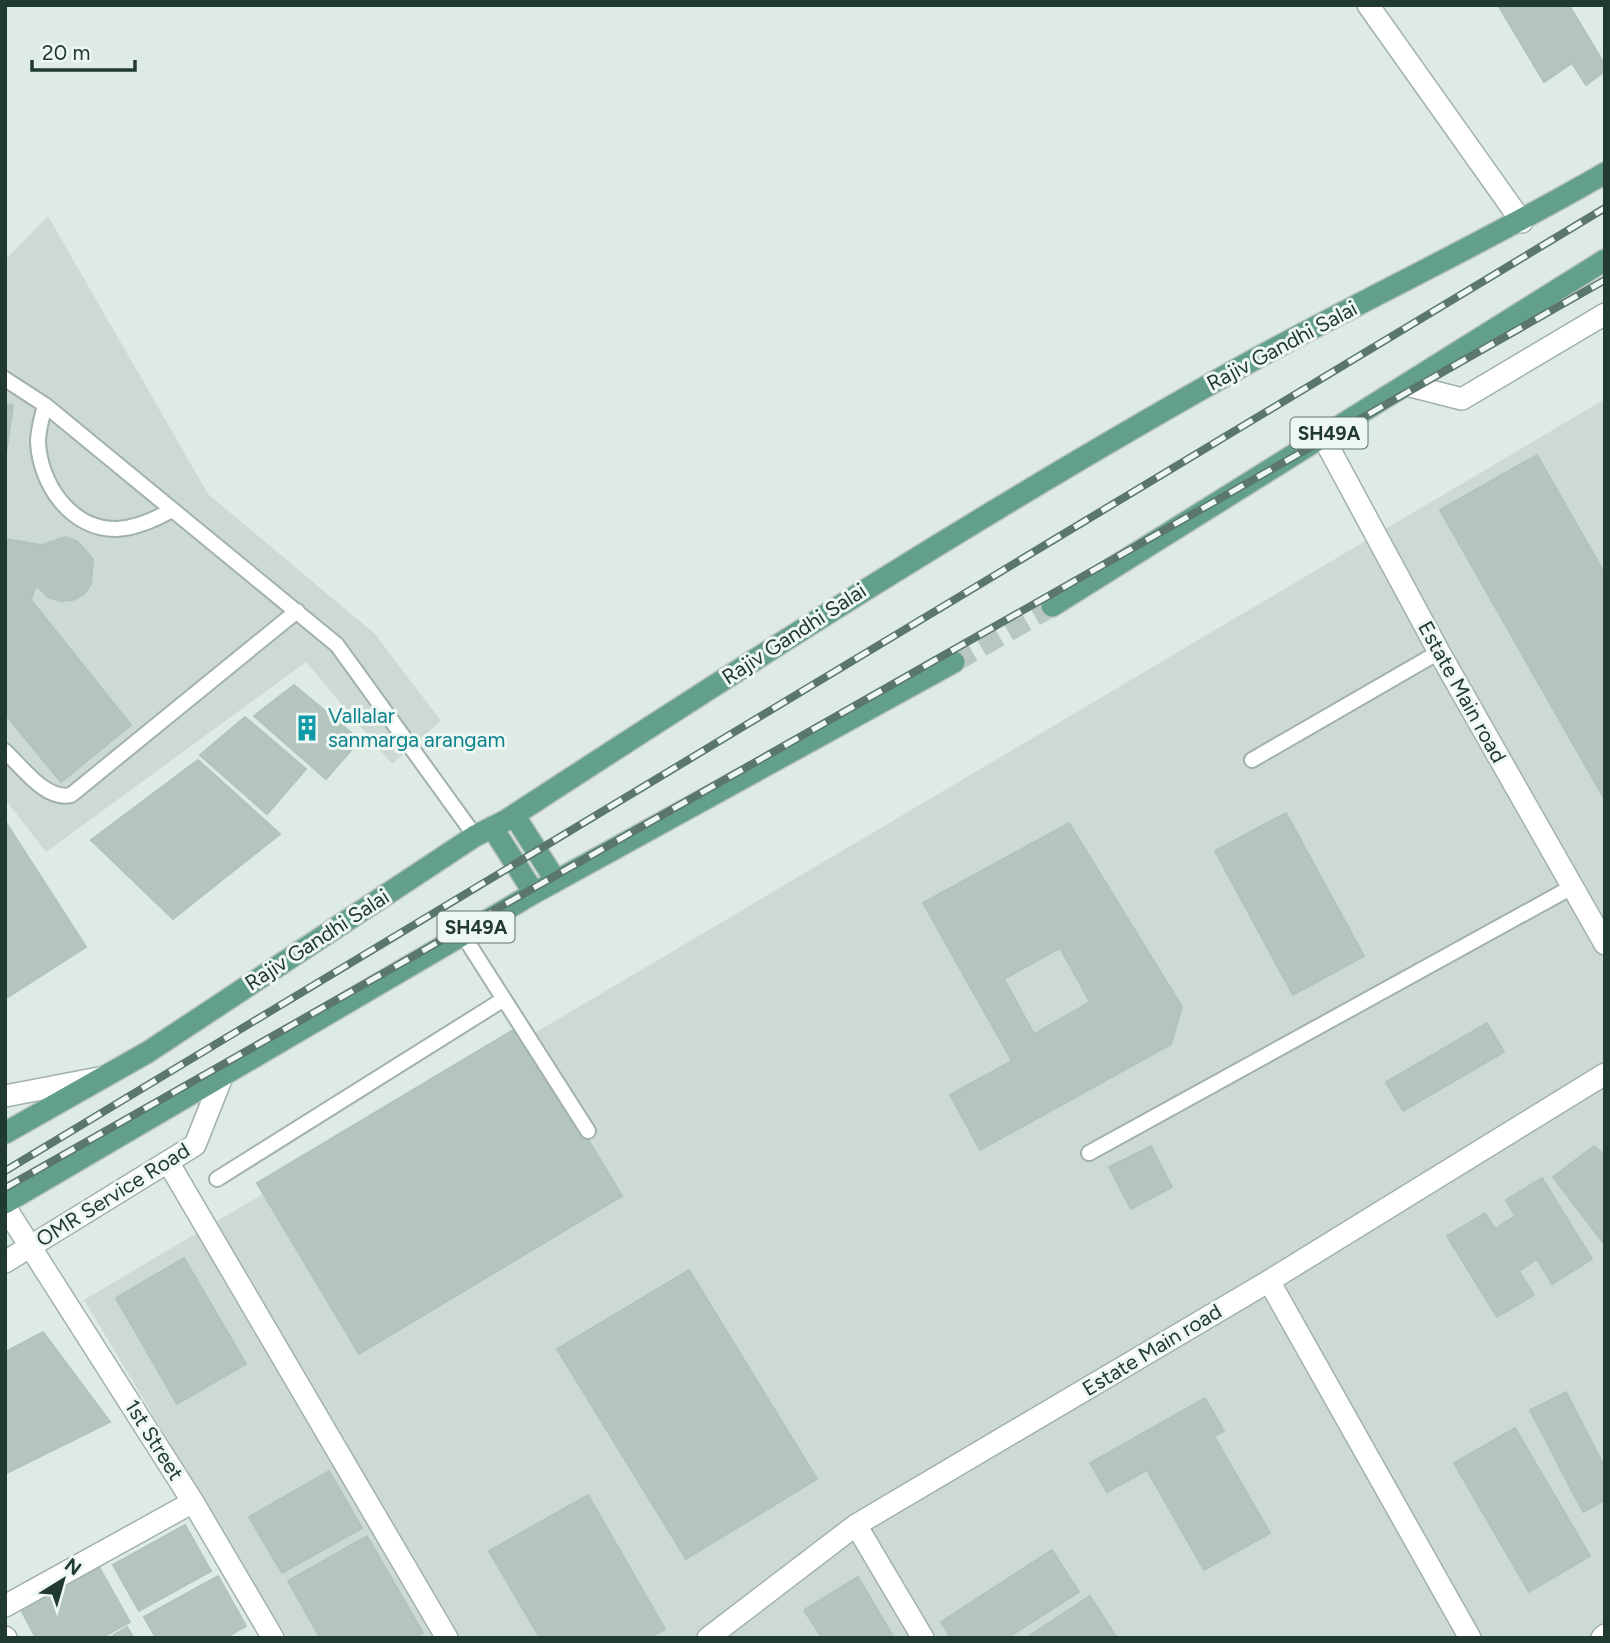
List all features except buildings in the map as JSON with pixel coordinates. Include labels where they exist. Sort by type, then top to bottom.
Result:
[{"type":"main road","name":"Rajiv Gandhi Salai","points":[[5,1133],[148,1052],[484,832],[993,509],[1249,363],[1522,222],[1605,173]]},
{"type":"main road","name":"SH49A","points":[[1052,606],[1605,260]]},
{"type":"main road","name":"SH49A","points":[[5,1205],[534,893],[954,662]]},
{"type":"main road","points":[[514,815],[556,881]]},
{"type":"main road","points":[[484,832],[534,893]]},
{"type":"street","points":[[1368,5],[1522,222]]},
{"type":"street","points":[[1407,384],[1462,399],[1605,314]]},
{"type":"street","name":"Estate Main road","points":[[1322,437],[1439,652],[1605,944]]},
{"type":"street","name":"Estate Main road","points":[[708,1638],[856,1525],[1269,1281],[1605,1074]]},
{"type":"street","points":[[5,1096],[103,1077]]},
{"type":"street","name":"OMR Service Road","points":[[5,1262],[195,1145],[222,1077]]},
{"type":"street","points":[[168,1162],[447,1638]]},
{"type":"street","name":"1st Street","points":[[5,1205],[193,1502],[273,1638]]},
{"type":"street","points":[[1269,1281],[1470,1638]]},
{"type":"street","points":[[5,1606],[193,1502]]},
{"type":"street","points":[[856,1525],[923,1638]]},
{"type":"lane","points":[[5,379],[45,405],[337,645],[484,832]]},
{"type":"lane","points":[[45,405],[38,440],[41,468],[51,490],[69,510],[95,526],[117,529],[156,519],[173,509]]},
{"type":"lane","points":[[5,751],[50,793],[61,797],[71,795],[298,611]]},
{"type":"lane","points":[[1252,760],[1439,652]]},
{"type":"lane","points":[[1089,1153],[1572,887]]},
{"type":"lane","points":[[463,935],[588,1131]]},
{"type":"lane","points":[[217,1179],[504,999]]},
{"type":"shaded area","points":[[48,216],[208,494],[375,634],[441,721],[392,764],[306,662],[46,852],[8,803],[5,804],[5,260]]},
{"type":"shaded area","points":[[1605,399],[1605,1638],[287,1638],[84,1300]]},
{"type":"tunnel","points":[[954,662],[1052,606]]},
{"type":"railway","points":[[5,1171],[1605,208]]},
{"type":"railway","points":[[5,1188],[1605,280]]},
{"type":"place","name":"Vallalar sanmarga arangam","points":[[307,728]]}]
